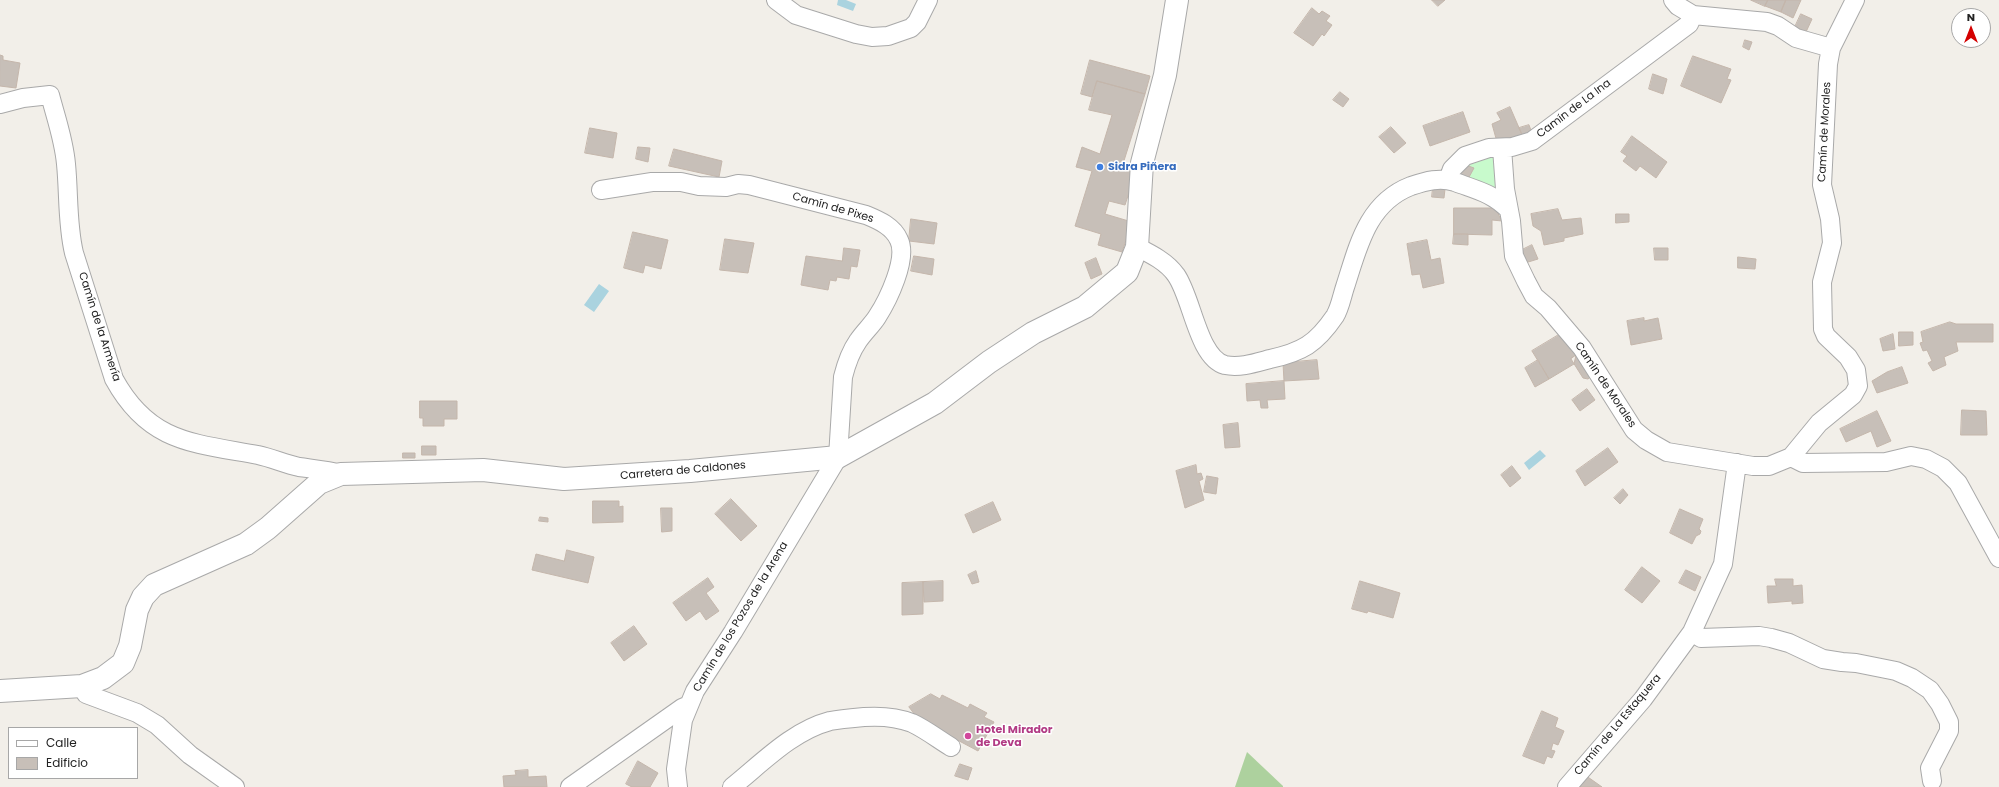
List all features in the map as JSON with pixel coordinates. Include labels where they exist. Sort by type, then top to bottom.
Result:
[{"type":"street","points":[[776,0],[796,15],[856,34],[888,36],[911,28],[917,22],[928,0]]},
{"type":"street","name":"Carretera de Caldones","points":[[0,691],[82,686],[103,678],[123,663],[130,646],[137,610],[143,597],[154,585],[246,544],[268,528],[319,483],[341,474],[483,470],[564,480],[690,471],[838,457],[935,403],[988,362],[1033,333],[1085,307],[1127,272],[1138,247],[1142,163],[1165,75],[1177,0]]},
{"type":"street","points":[[1673,0],[1678,6],[1693,15],[1767,22],[1778,26],[1796,38],[1831,48]]},
{"type":"street","name":"Camín de Morales","points":[[1502,148],[1514,256],[1526,282],[1534,296],[1548,308],[1582,348],[1634,430],[1646,440],[1667,452],[1737,462],[1753,466],[1769,466],[1791,457],[1819,423],[1853,395],[1858,386],[1858,378],[1848,357],[1826,336],[1823,329],[1822,282],[1832,243],[1830,219],[1822,185],[1828,64],[1831,48],[1855,0]]},
{"type":"street","name":"Camín de La Ina","points":[[1448,180],[1452,169],[1465,156],[1489,148],[1512,147],[1532,141],[1689,24],[1693,15]]},
{"type":"street","name":"Camín de la Armería","points":[[0,104],[23,98],[50,95],[60,126],[64,149],[71,238],[114,379],[123,395],[136,410],[154,426],[170,436],[187,442],[269,457],[296,466],[329,470],[341,474]]},
{"type":"street","points":[[1138,247],[1157,257],[1176,275],[1189,301],[1202,342],[1213,358],[1224,365],[1240,366],[1291,355],[1313,343],[1336,315],[1359,242],[1373,216],[1385,202],[1398,191],[1438,179],[1448,180],[1497,198],[1508,209]]},
{"type":"street","name":"Camín de Pixes","points":[[600,190],[652,182],[681,182],[699,186],[726,187],[738,184],[750,185],[866,214],[883,223],[894,232],[900,241],[902,255],[899,269],[878,315],[858,341],[846,365],[843,377],[838,457]]},
{"type":"street","points":[[1791,457],[1803,463],[1857,464],[1886,462],[1911,456],[1926,459],[1943,468],[1958,482],[1999,558]]},
{"type":"street","name":"Camín de los Pozos de la Arena","points":[[678,787],[676,769],[683,720],[695,691],[733,632],[838,457]]},
{"type":"street","name":"Camín de La Estaquera","points":[[1567,787],[1643,699],[1692,632],[1723,564],[1737,462]]},
{"type":"street","points":[[1692,632],[1701,638],[1759,636],[1771,638],[1789,643],[1823,658],[1896,671],[1912,678],[1930,690],[1940,704],[1949,722],[1949,731],[1930,768],[1932,781]]},
{"type":"street","points":[[82,686],[86,694],[136,712],[157,725],[190,755],[236,787]]},
{"type":"street","points":[[570,787],[682,708],[689,705]]},
{"type":"street","points":[[732,787],[770,755],[816,726],[830,721],[848,718],[886,717],[912,723],[951,747]]},
{"type":"green space","points":[[1499,154],[1502,190],[1454,175],[1470,161]]},
{"type":"green space","points":[[1247,752],[1283,786],[1283,787],[1235,787]]},
{"type":"water","points":[[838,0],[846,0],[856,4],[853,11],[837,5]]},
{"type":"water","points":[[599,284],[609,291],[594,312],[584,305]]},
{"type":"water","points":[[1540,450],[1546,456],[1529,470],[1524,463]]},
{"type":"building","points":[[1432,0],[1445,0],[1438,6]]},
{"type":"building","points":[[1751,0],[1768,0],[1765,6]]},
{"type":"building","points":[[1768,0],[1786,0],[1781,12],[1765,6]]},
{"type":"building","points":[[1786,0],[1801,0],[1793,18],[1781,12]]},
{"type":"building","points":[[1312,8],[1319,14],[1322,11],[1330,16],[1326,21],[1332,25],[1324,36],[1322,34],[1313,46],[1294,33]]},
{"type":"building","points":[[1801,14],[1812,19],[1806,32],[1795,27]]},
{"type":"building","points":[[1745,40],[1752,42],[1749,50],[1743,47]]},
{"type":"building","points":[[0,55],[3,56],[3,60],[20,63],[16,88],[0,86]]},
{"type":"building","points":[[1693,56],[1731,69],[1727,79],[1731,80],[1721,103],[1681,86]]},
{"type":"building","points":[[1090,60],[1150,76],[1145,94],[1097,81],[1092,97],[1081,94]]},
{"type":"building","points":[[1653,74],[1667,79],[1663,94],[1649,89]]},
{"type":"building","name":"Sidra Piñera","points":[[1097,81],[1145,94],[1122,167],[1136,171],[1125,205],[1109,201],[1105,214],[1132,222],[1122,252],[1098,245],[1101,234],[1075,226],[1092,171],[1076,167],[1082,147],[1100,154],[1112,115],[1089,110]]},
{"type":"building","points":[[1340,92],[1349,99],[1343,107],[1333,100]]},
{"type":"building","points":[[1510,107],[1523,137],[1497,142],[1492,124],[1501,120],[1497,113]]},
{"type":"building","points":[[1463,112],[1470,132],[1430,146],[1423,126]]},
{"type":"building","points":[[1529,125],[1532,133],[1523,137],[1519,128]]},
{"type":"building","points":[[1391,127],[1406,143],[1394,153],[1379,137]]},
{"type":"building","points":[[590,128],[617,133],[613,158],[585,153]]},
{"type":"building","points":[[1632,136],[1667,162],[1656,178],[1640,166],[1636,171],[1623,161],[1627,156],[1621,152]]},
{"type":"building","points":[[638,147],[650,148],[648,162],[636,159]]},
{"type":"building","points":[[674,149],[722,161],[719,177],[669,166]]},
{"type":"building","points":[[1463,164],[1474,168],[1468,179],[1458,174]]},
{"type":"building","points":[[1433,188],[1445,189],[1444,198],[1432,197]]},
{"type":"building","points":[[1454,208],[1495,208],[1502,221],[1492,220],[1492,235],[1454,234]]},
{"type":"building","points":[[1558,209],[1562,220],[1581,218],[1583,234],[1564,238],[1564,241],[1544,245],[1541,231],[1533,226],[1531,214]]},
{"type":"building","points":[[1616,214],[1629,214],[1629,222],[1616,223]]},
{"type":"building","points":[[911,219],[937,223],[934,244],[909,241]]},
{"type":"building","points":[[633,232],[668,240],[661,269],[645,265],[643,273],[624,268]]},
{"type":"building","points":[[1454,234],[1468,234],[1468,245],[1453,244]]},
{"type":"building","points":[[725,239],[754,243],[748,273],[720,270]]},
{"type":"building","points":[[1427,240],[1431,260],[1440,258],[1444,283],[1423,288],[1420,274],[1412,275],[1407,244]]},
{"type":"building","points":[[1532,245],[1538,259],[1525,263],[1522,250]]},
{"type":"building","points":[[844,248],[860,250],[857,267],[851,266],[849,279],[837,277],[836,281],[830,280],[828,290],[801,285],[806,256],[842,261]]},
{"type":"building","points":[[1654,248],[1668,248],[1668,260],[1655,260]]},
{"type":"building","points":[[914,256],[934,259],[932,275],[911,271]]},
{"type":"building","points":[[1738,257],[1756,259],[1755,269],[1738,268]]},
{"type":"building","points":[[1096,258],[1102,274],[1091,279],[1085,263]]},
{"type":"building","points":[[1644,318],[1644,321],[1658,318],[1662,339],[1631,345],[1627,321]]},
{"type":"building","points":[[1950,322],[1956,324],[1993,324],[1993,342],[1956,342],[1958,351],[1944,357],[1946,365],[1933,371],[1928,363],[1932,361],[1927,350],[1923,351],[1920,343],[1923,342],[1921,332]]},
{"type":"building","points":[[1899,332],[1913,332],[1913,345],[1899,346]]},
{"type":"building","points":[[1562,333],[1576,355],[1574,364],[1549,379],[1532,351]]},
{"type":"building","points":[[1893,334],[1895,349],[1883,351],[1880,339]]},
{"type":"building","points":[[1579,353],[1593,375],[1588,379],[1583,378],[1571,359]]},
{"type":"building","points":[[1317,360],[1319,379],[1284,381],[1283,363]]},
{"type":"building","points":[[1538,360],[1549,379],[1535,387],[1525,368]]},
{"type":"building","points":[[1902,367],[1908,383],[1877,393],[1872,381],[1887,372]]},
{"type":"building","points":[[1284,381],[1285,399],[1267,400],[1268,408],[1261,408],[1260,400],[1247,401],[1246,384]]},
{"type":"building","points":[[1587,389],[1595,400],[1580,411],[1572,400]]},
{"type":"building","points":[[420,401],[457,401],[457,419],[444,419],[444,426],[423,426],[423,418],[420,418]]},
{"type":"building","points":[[1962,410],[1986,411],[1987,435],[1961,435]]},
{"type":"building","points":[[1877,411],[1891,441],[1877,447],[1871,431],[1846,442],[1840,429]]},
{"type":"building","points":[[1238,423],[1240,447],[1225,448],[1223,425]]},
{"type":"building","points":[[422,446],[436,446],[436,455],[422,455]]},
{"type":"building","points":[[1608,448],[1618,462],[1585,486],[1576,471]]},
{"type":"building","points":[[403,453],[415,453],[415,458],[403,458]]},
{"type":"building","points":[[1196,465],[1197,474],[1201,473],[1203,479],[1199,481],[1204,500],[1185,508],[1176,471]]},
{"type":"building","points":[[1512,466],[1521,478],[1510,487],[1501,475]]},
{"type":"building","points":[[1207,476],[1218,478],[1216,494],[1204,492]]},
{"type":"building","points":[[1623,489],[1628,495],[1620,504],[1614,498]]},
{"type":"building","points":[[731,499],[757,526],[741,541],[715,514]]},
{"type":"building","points":[[593,501],[619,501],[619,507],[623,506],[623,522],[593,523]]},
{"type":"building","points":[[993,502],[1001,520],[973,533],[965,515]]},
{"type":"building","points":[[661,508],[672,508],[672,531],[662,532]]},
{"type":"building","points":[[1680,509],[1703,519],[1699,529],[1701,531],[1700,534],[1696,536],[1692,544],[1670,533]]},
{"type":"building","points":[[540,517],[548,518],[548,522],[539,521]]},
{"type":"building","points":[[567,550],[594,557],[588,583],[532,570],[536,554],[564,561]]},
{"type":"building","points":[[1642,567],[1660,581],[1642,603],[1625,590]]},
{"type":"building","points":[[1686,570],[1701,577],[1695,591],[1679,583]]},
{"type":"building","points":[[976,571],[979,582],[972,584],[968,575]]},
{"type":"building","points":[[708,578],[714,587],[706,593],[719,611],[706,620],[700,611],[686,621],[673,603]]},
{"type":"building","points":[[1775,579],[1793,579],[1793,586],[1802,585],[1803,603],[1792,604],[1792,601],[1768,603],[1767,586],[1776,586]]},
{"type":"building","points":[[943,581],[943,601],[924,602],[923,582]]},
{"type":"building","points":[[1360,581],[1400,593],[1393,618],[1368,611],[1367,613],[1352,609]]},
{"type":"building","points":[[923,582],[923,614],[902,615],[902,583]]},
{"type":"building","points":[[634,626],[647,644],[624,661],[611,643]]},
{"type":"building","name":"Hotel Mirador de Deva","points":[[931,694],[940,699],[942,695],[968,708],[970,704],[987,713],[984,717],[994,722],[978,751],[918,719],[909,707]]},
{"type":"building","points":[[1542,711],[1558,718],[1555,727],[1564,731],[1558,745],[1553,743],[1551,750],[1555,751],[1552,758],[1547,756],[1544,764],[1523,756]]},
{"type":"building","points":[[638,761],[658,773],[650,787],[632,787],[626,784]]},
{"type":"building","points":[[960,764],[972,768],[968,780],[955,776]]},
{"type":"building","points":[[528,770],[528,777],[546,776],[547,787],[504,787],[503,776],[516,775],[515,771]]},
{"type":"building","points":[[1585,775],[1602,787],[1576,787]]},
{"type":"place","name":"Sidra Piñera","points":[[1100,167]]},
{"type":"place","name":"Hotel Mirador de Deva","points":[[968,736]]}]
